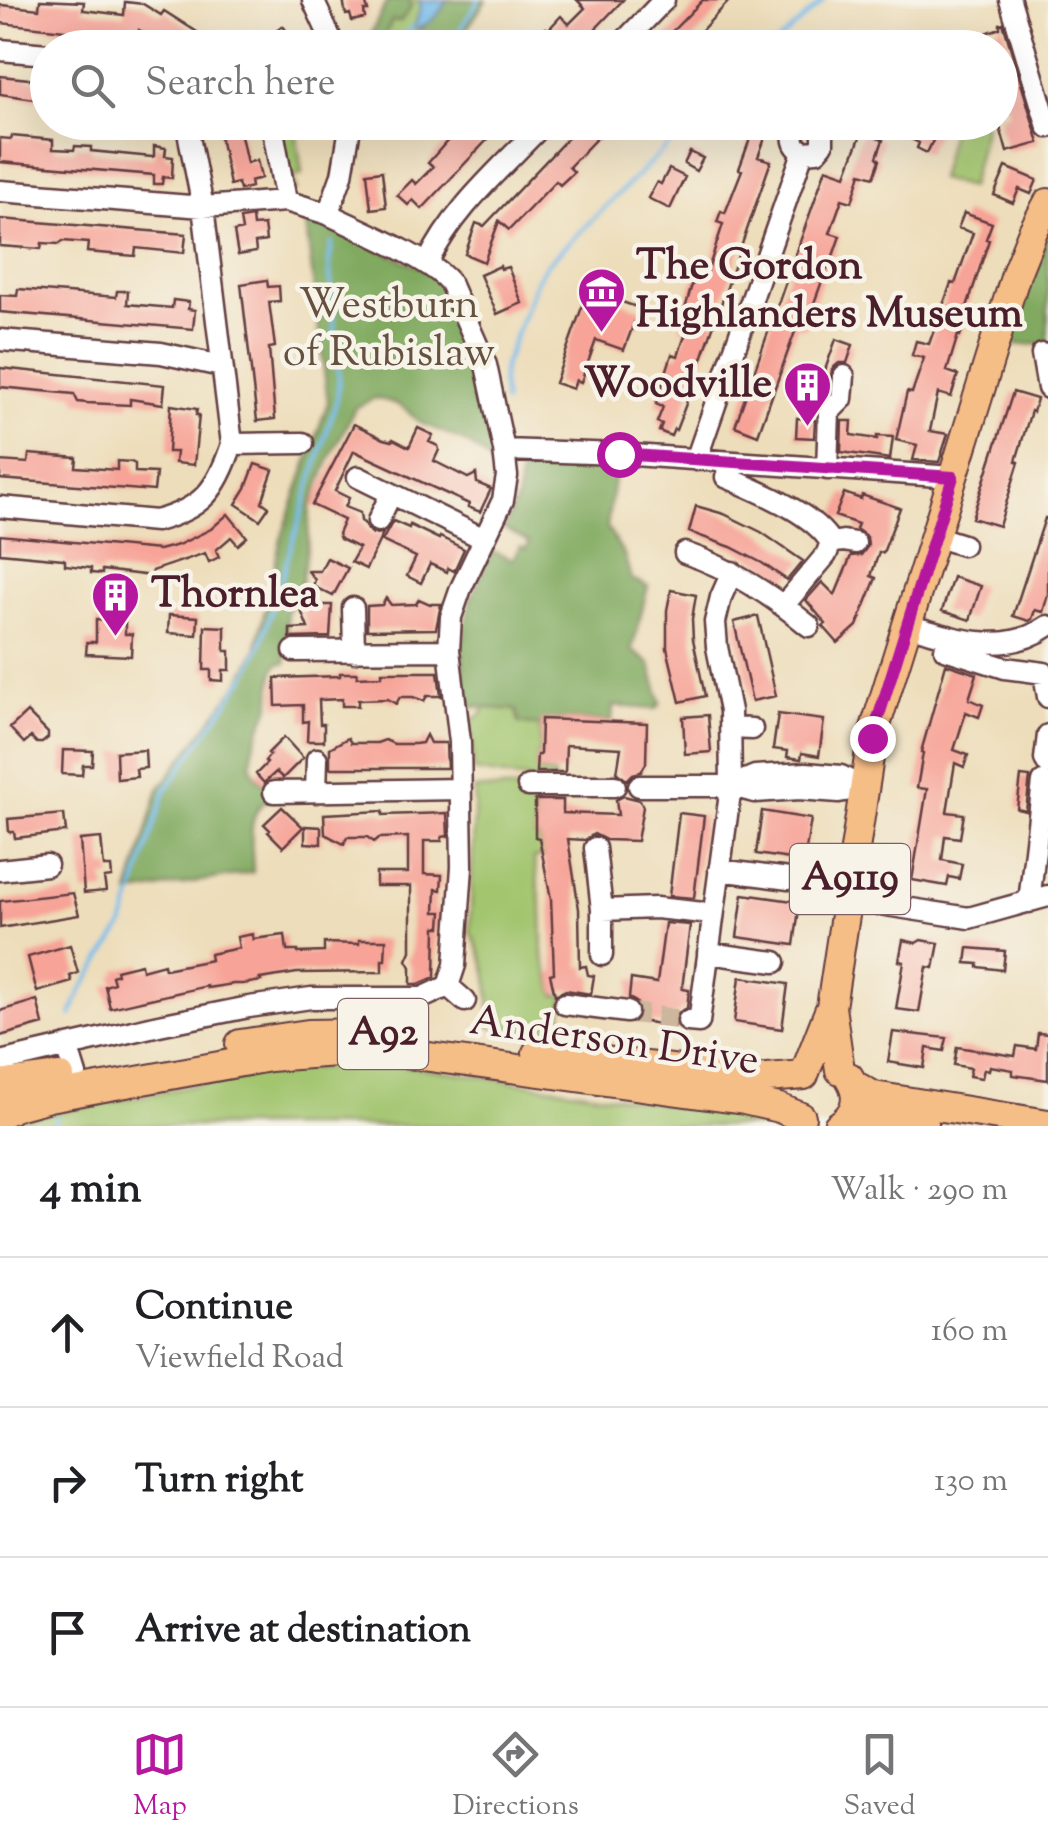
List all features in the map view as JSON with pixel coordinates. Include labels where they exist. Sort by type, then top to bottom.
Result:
[{"type":"main road","name":"A9119","points":[[804,1075],[830,1007],[863,788],[880,707],[1017,271],[1048,202]]},
{"type":"main road","name":"A9119","points":[[830,1007],[836,1058],[847,1078]]},
{"type":"main road","name":"Anderson Drive","points":[[0,1085],[76,1075],[270,1038],[347,1032],[410,1036],[755,1079],[804,1075]]},
{"type":"main road","name":"Anderson Drive","points":[[0,1114],[23,1104],[84,1090],[269,1057],[350,1051],[437,1058],[744,1100],[779,1108],[806,1123]]},
{"type":"main road","name":"A92","points":[[806,1123],[794,1100],[795,1091],[804,1075],[821,1067],[874,1096],[1048,1124]]},
{"type":"main road","points":[[840,1125],[856,1105],[847,1078]]},
{"type":"main road","points":[[840,1125],[881,1118],[945,1126]]},
{"type":"street","points":[[312,0],[326,30]]},
{"type":"street","points":[[635,30],[664,0]]},
{"type":"street","points":[[1010,0],[1048,127]]},
{"type":"street","points":[[0,50],[30,52]]},
{"type":"street","points":[[0,506],[156,521],[201,502],[223,472],[232,444],[203,207],[190,140]]},
{"type":"street","points":[[275,140],[286,202]]},
{"type":"street","points":[[328,214],[350,140]]},
{"type":"street","points":[[427,264],[454,216],[528,140]]},
{"type":"street","points":[[794,140],[803,152],[817,151],[823,140]]},
{"type":"street","points":[[696,460],[803,152]]},
{"type":"street","points":[[0,190],[203,207],[286,202],[328,214],[427,264],[450,283],[486,365],[504,450],[506,488],[451,617],[450,650],[460,742],[460,922],[455,965],[448,986],[422,998],[312,998],[249,1007],[0,1062]]},
{"type":"street","points":[[0,340],[161,353],[220,366]]},
{"type":"street","points":[[1042,354],[1048,388]]},
{"type":"street","points":[[827,469],[829,412],[842,399],[844,376]]},
{"type":"street","points":[[232,444],[303,443]]},
{"type":"street","points":[[504,450],[953,477]]},
{"type":"street","points":[[358,477],[484,538]]},
{"type":"street","points":[[726,478],[795,512],[826,534],[831,543]]},
{"type":"street","points":[[378,521],[391,494]]},
{"type":"street","points":[[934,536],[963,546]]},
{"type":"street","points":[[831,543],[856,543]]},
{"type":"street","points":[[784,605],[826,555],[831,543]]},
{"type":"street","points":[[685,553],[732,572],[809,626]]},
{"type":"street","points":[[688,1021],[699,1022],[742,729],[717,647],[715,622],[720,597],[732,572]]},
{"type":"street","points":[[353,608],[354,652]]},
{"type":"street","points":[[906,625],[984,643],[1010,644],[1034,636],[1048,626]]},
{"type":"street","points":[[948,636],[945,649],[1006,668],[1046,673],[1048,697]]},
{"type":"street","points":[[294,651],[450,650]]},
{"type":"street","points":[[847,898],[969,918],[1038,899],[1048,735]]},
{"type":"street","points":[[316,792],[317,759]]},
{"type":"street","points":[[639,786],[731,786],[756,776],[806,773],[842,776],[863,788]]},
{"type":"street","points":[[528,786],[614,786]]},
{"type":"street","points":[[274,792],[461,789]]},
{"type":"street","points":[[595,848],[602,955]]},
{"type":"street","points":[[0,870],[47,866]]},
{"type":"street","points":[[719,870],[789,879]]},
{"type":"street","points":[[602,910],[656,908],[713,914]]},
{"type":"street","points":[[708,953],[776,962]]},
{"type":"street","points":[[448,986],[464,1001]]},
{"type":"street","points":[[565,1004],[627,1012]]},
{"type":"street","points":[[67,1046],[76,1075]]},
{"type":"green space","points":[[388,0],[486,0],[466,30],[373,30]]},
{"type":"green space","points":[[388,0],[410,0],[411,7],[401,21],[392,21],[387,30],[373,30]]},
{"type":"green space","points":[[447,0],[486,0],[466,30],[420,30]]},
{"type":"green space","points":[[278,140],[297,140],[302,174],[293,177],[296,190],[286,190]]},
{"type":"green space","points":[[949,140],[981,140],[970,187],[939,179]]},
{"type":"green space","name":"Westburn of Rubislaw","points":[[305,216],[428,271],[452,296],[502,452],[503,496],[494,491],[492,466],[474,448],[421,423],[403,407],[390,402],[375,398],[355,408],[310,508],[298,601],[287,611],[286,663],[279,663],[273,674],[271,703],[253,751],[253,771],[270,787],[269,799],[253,821],[253,872],[129,894],[159,789],[240,682],[256,650],[280,542],[328,402]]},
{"type":"green space","points":[[1048,234],[1048,344],[1008,345],[1030,275]]},
{"type":"green space","points":[[536,455],[617,458],[607,527],[625,557],[631,579],[648,586],[632,650],[650,664],[661,703],[656,709],[613,706],[612,721],[542,719],[540,726],[519,723],[516,710],[466,706],[462,648],[470,601],[492,551],[512,559],[520,547],[526,549],[529,542],[504,529],[517,500],[521,464]]},
{"type":"green space","points":[[485,706],[516,710],[519,723],[540,726],[536,772],[554,775],[554,784],[474,771],[471,721],[482,714]]},
{"type":"green space","points":[[475,789],[552,789],[552,799],[535,800],[535,837],[539,838],[544,856],[534,858],[542,911],[543,955],[555,995],[564,996],[560,1036],[489,1026],[487,978],[470,932]]},
{"type":"green space","points":[[415,1067],[747,1116],[772,1126],[9,1126],[24,1119],[268,1071]]},
{"type":"water","points":[[419,0],[447,0],[434,18],[414,29],[421,6]]},
{"type":"building","points":[[40,0],[84,2],[83,10],[124,15],[125,2],[143,4],[161,15],[164,11],[194,30],[64,30],[0,23],[0,5],[39,9]]},
{"type":"building","points":[[343,0],[365,0],[365,18],[352,21],[350,14],[346,15]]},
{"type":"building","points":[[577,0],[623,0],[594,30],[548,30],[561,16],[569,24],[585,8]]},
{"type":"building","points":[[703,0],[730,0],[702,30],[674,30]]},
{"type":"building","points":[[1018,73],[1039,143],[1007,152],[1004,140],[1018,140]]},
{"type":"building","points":[[0,76],[30,79],[30,98],[0,94]]},
{"type":"building","points":[[12,136],[53,140],[53,149],[91,147],[91,151],[152,157],[154,146],[166,148],[165,156],[173,157],[172,178],[163,177],[162,184],[154,184],[154,175],[0,162],[0,138]]},
{"type":"building","points":[[221,140],[242,140],[247,163],[257,160],[261,178],[240,190],[238,183],[230,185]]},
{"type":"building","points":[[448,140],[487,140],[422,209],[413,200],[408,205],[397,195],[433,167],[428,163]]},
{"type":"building","points":[[566,140],[595,140],[569,167],[574,172],[560,185],[556,181],[509,230],[499,221],[484,262],[465,254],[476,223],[484,226]]},
{"type":"building","points":[[750,140],[764,140],[758,157],[771,161],[689,396],[671,436],[659,431],[662,424],[657,422],[663,407],[656,404],[672,354],[678,356],[687,330],[680,327],[691,288],[696,275],[705,279],[723,224],[717,222],[721,211],[725,213],[742,170],[739,169]]},
{"type":"building","points":[[859,140],[883,140],[874,177],[861,173],[852,202],[842,199],[830,233],[840,236],[832,259],[805,328],[797,326],[758,435],[735,426],[826,168],[846,175]]},
{"type":"building","points":[[913,140],[933,140],[927,153],[917,148],[919,143]]},
{"type":"building","points":[[690,152],[703,158],[696,171],[684,164]]},
{"type":"building","points":[[1006,167],[1037,180],[1031,194],[1019,189],[1013,203],[994,195]]},
{"type":"building","points":[[669,169],[685,177],[670,209],[648,198]]},
{"type":"building","points":[[382,171],[386,207],[371,209],[367,173]]},
{"type":"building","points":[[964,213],[992,223],[986,239],[989,240],[947,371],[958,375],[951,397],[938,393],[930,431],[948,434],[939,462],[913,460],[917,445],[896,440],[907,392],[912,393],[924,358],[912,355],[916,341],[929,344],[951,283],[955,284],[973,233],[958,228]]},
{"type":"building","points":[[252,217],[253,226],[264,225],[266,241],[255,243],[256,252],[238,255],[234,232],[242,230],[240,219]]},
{"type":"building","points":[[0,219],[186,234],[184,253],[136,248],[135,256],[87,252],[88,243],[63,241],[42,243],[41,249],[0,246]]},
{"type":"building","points":[[500,266],[508,267],[522,303],[497,314],[480,275]]},
{"type":"building","points":[[267,280],[268,287],[279,286],[280,301],[269,302],[275,347],[269,348],[275,419],[257,421],[241,284]]},
{"type":"building","points":[[18,289],[116,297],[117,291],[128,291],[127,304],[172,308],[173,300],[189,302],[188,309],[195,310],[193,329],[0,312],[0,295],[17,296]]},
{"type":"building","name":"The Gordon Highlanders Museum","points":[[588,290],[645,310],[639,325],[634,323],[624,350],[596,340],[581,382],[576,380],[573,389],[555,383]]},
{"type":"building","points":[[836,339],[853,345],[847,363],[832,369],[829,393],[822,398],[826,367]]},
{"type":"building","points":[[0,368],[165,385],[163,404],[130,399],[130,405],[87,403],[78,402],[74,394],[0,387]]},
{"type":"building","points":[[1013,392],[1037,399],[999,526],[972,518]]},
{"type":"building","points":[[171,405],[197,409],[194,465],[175,463],[176,452],[168,452]]},
{"type":"building","name":"Woodville","points":[[797,418],[815,420],[814,438],[796,437]]},
{"type":"building","points":[[842,421],[852,421],[851,435],[893,437],[890,459],[841,452]]},
{"type":"building","points":[[354,424],[409,447],[418,428],[433,435],[429,442],[439,450],[434,461],[468,478],[476,474],[477,483],[491,489],[480,512],[354,451],[335,491],[349,498],[345,507],[360,513],[367,529],[373,534],[383,533],[366,569],[351,562],[359,548],[340,539],[344,520],[312,505]]},
{"type":"building","points":[[29,454],[77,458],[76,467],[117,470],[117,461],[131,462],[135,472],[156,473],[154,491],[0,479],[0,461],[28,463]]},
{"type":"building","points":[[255,464],[273,470],[262,502],[269,507],[260,520],[236,504]]},
{"type":"building","points":[[844,493],[900,508],[883,553],[879,552],[871,576],[876,578],[857,626],[838,643],[806,600],[822,582],[835,595],[851,556],[861,555],[868,546],[867,537],[856,529],[858,524],[835,516]]},
{"type":"building","points":[[696,506],[761,532],[803,561],[787,580],[731,547],[689,532]]},
{"type":"building","points":[[228,514],[247,537],[238,545],[231,537],[216,550],[219,557],[209,562],[205,553],[152,571],[152,576],[102,570],[102,574],[91,573],[91,568],[65,565],[63,559],[0,553],[0,535],[159,550],[211,529]]},
{"type":"building","points":[[1045,518],[1048,594],[1043,612],[1035,610],[1029,621],[1013,616]]},
{"type":"building","points":[[393,521],[464,549],[454,571],[430,564],[421,583],[407,576],[416,557],[382,541]]},
{"type":"building","points":[[327,558],[348,568],[333,596],[313,586],[315,580],[308,571],[320,571]]},
{"type":"building","points":[[953,577],[981,586],[970,620],[942,611]]},
{"type":"building","points":[[671,590],[696,595],[693,639],[705,696],[680,702],[667,648]]},
{"type":"building","points":[[386,598],[391,605],[416,604],[419,599],[441,604],[436,629],[367,630],[367,606],[382,605]]},
{"type":"building","points":[[332,605],[330,637],[290,638],[290,629],[308,628],[300,608]]},
{"type":"building","points":[[169,615],[198,617],[197,635],[168,633]]},
{"type":"building","points":[[758,616],[776,696],[752,701],[734,622]]},
{"type":"building","name":"Thornlea","points":[[96,620],[125,621],[125,634],[132,634],[131,656],[86,654],[87,642],[96,642]]},
{"type":"building","points":[[205,626],[225,627],[230,670],[223,670],[223,681],[211,680],[211,670],[204,670]]},
{"type":"building","points":[[946,664],[977,674],[969,699],[983,705],[979,717],[966,712],[954,750],[968,755],[964,767],[955,763],[947,812],[964,814],[960,838],[945,836],[942,860],[962,864],[959,879],[949,877],[947,886],[912,880],[927,789],[917,788],[921,752]]},
{"type":"building","points":[[382,672],[438,672],[441,696],[427,696],[424,701],[400,697],[396,704],[388,699],[358,700],[358,706],[342,706],[342,699],[319,700],[324,741],[307,741],[308,721],[303,722],[303,705],[276,706],[275,678],[340,673],[382,676]]},
{"type":"building","points":[[27,712],[48,733],[42,743],[31,737],[24,743],[10,728]]},
{"type":"building","points":[[778,714],[824,720],[819,756],[802,753],[801,759],[787,757],[788,751],[773,749]]},
{"type":"building","points":[[708,715],[711,752],[685,754],[683,717]]},
{"type":"building","points":[[541,719],[647,723],[646,763],[641,772],[627,780],[617,773],[621,748],[566,745],[565,772],[536,772]]},
{"type":"building","points":[[426,735],[430,743],[446,743],[447,768],[330,768],[330,748],[348,738],[351,743],[385,740],[415,744],[422,743]]},
{"type":"building","points":[[284,737],[303,758],[283,778],[276,772],[264,783],[256,774],[267,763],[268,753]]},
{"type":"building","points":[[63,750],[93,751],[92,765],[83,765],[82,775],[62,774]]},
{"type":"building","points":[[145,750],[146,768],[136,769],[137,777],[117,779],[116,752]]},
{"type":"building","points":[[1021,776],[1030,777],[1026,811],[1017,809]]},
{"type":"building","points":[[624,796],[640,800],[643,807],[637,841],[606,840],[594,834],[585,840],[568,839],[579,909],[580,967],[586,966],[588,975],[594,976],[591,994],[566,990],[555,995],[550,974],[554,973],[551,899],[539,838],[535,837],[535,800],[563,800],[563,813],[618,815],[616,800]]},
{"type":"building","points":[[282,807],[303,827],[283,847],[264,824]]},
{"type":"building","points":[[383,811],[383,815],[447,813],[448,836],[442,837],[442,841],[424,841],[424,874],[442,875],[441,890],[436,889],[435,912],[442,912],[441,927],[436,927],[435,977],[419,984],[411,984],[407,960],[411,951],[411,886],[376,886],[376,873],[408,873],[408,837],[379,838],[374,842],[367,837],[347,837],[344,844],[325,834],[324,814]]},
{"type":"building","points":[[762,811],[811,819],[804,861],[756,854]]},
{"type":"building","points":[[679,813],[704,816],[694,898],[669,896]]},
{"type":"building","points":[[64,814],[66,832],[15,838],[14,832],[9,832],[8,819]]},
{"type":"building","points":[[305,826],[321,827],[321,844],[305,843]]},
{"type":"building","points":[[101,838],[104,867],[111,867],[112,877],[104,878],[106,891],[84,893],[80,840]]},
{"type":"building","points":[[73,893],[79,915],[0,928],[0,901]]},
{"type":"building","points":[[743,894],[800,902],[794,945],[737,937]]},
{"type":"building","points":[[665,923],[690,925],[682,989],[689,990],[687,1008],[676,1014],[675,1026],[638,1021],[640,1008],[629,998],[631,979],[657,983]]},
{"type":"building","points":[[253,934],[253,939],[285,935],[287,951],[298,953],[324,952],[324,943],[386,940],[385,960],[382,972],[297,973],[243,984],[207,986],[110,1008],[105,986],[114,983],[112,976],[117,974],[116,970],[141,964],[142,970],[164,964],[165,969],[211,960],[210,954],[239,948],[237,937]]},
{"type":"building","points":[[903,940],[939,943],[934,968],[927,967],[919,1012],[896,1009],[904,962],[899,961]]},
{"type":"building","points":[[70,945],[78,973],[70,976],[72,982],[37,992],[28,957]]},
{"type":"building","points":[[968,948],[1005,951],[1003,970],[966,963]]},
{"type":"building","points":[[740,977],[788,984],[782,1029],[734,1022]]},
{"type":"building","points":[[37,1000],[43,1024],[0,1036],[0,1011]]},
{"type":"building","points":[[893,1032],[947,1038],[944,1051],[927,1048],[924,1068],[888,1062]]},
{"type":"building","points":[[1038,1033],[1048,1034],[1048,1080],[1013,1075],[1013,1070],[990,1066],[989,1070],[984,1069],[982,1078],[969,1076],[971,1068],[954,1065],[957,1047],[1015,1056],[1017,1046],[1036,1049]]},
{"type":"waterway","points":[[460,30],[479,0]]},
{"type":"waterway","points":[[792,30],[824,0]]},
{"type":"waterway","points":[[409,30],[413,26]]},
{"type":"waterway","points":[[504,403],[504,366],[546,265],[674,140]]},
{"type":"waterway","points":[[71,1015],[81,991],[123,926],[165,791],[247,674],[261,644],[337,399],[339,379],[329,262],[332,243]]},
{"type":"waterway","points":[[56,1117],[56,1126]]},
{"type":"tunnel","points":[[627,1012],[688,1021]]},
{"type":"place","name":"The Gordon Highlanders Museum","points":[[601,334]]},
{"type":"place","name":"Woodville","points":[[807,428]]},
{"type":"place","name":"Thornlea","points":[[116,638]]},
{"type":"route","points":[[619,454],[953,477],[872,738]]}]
